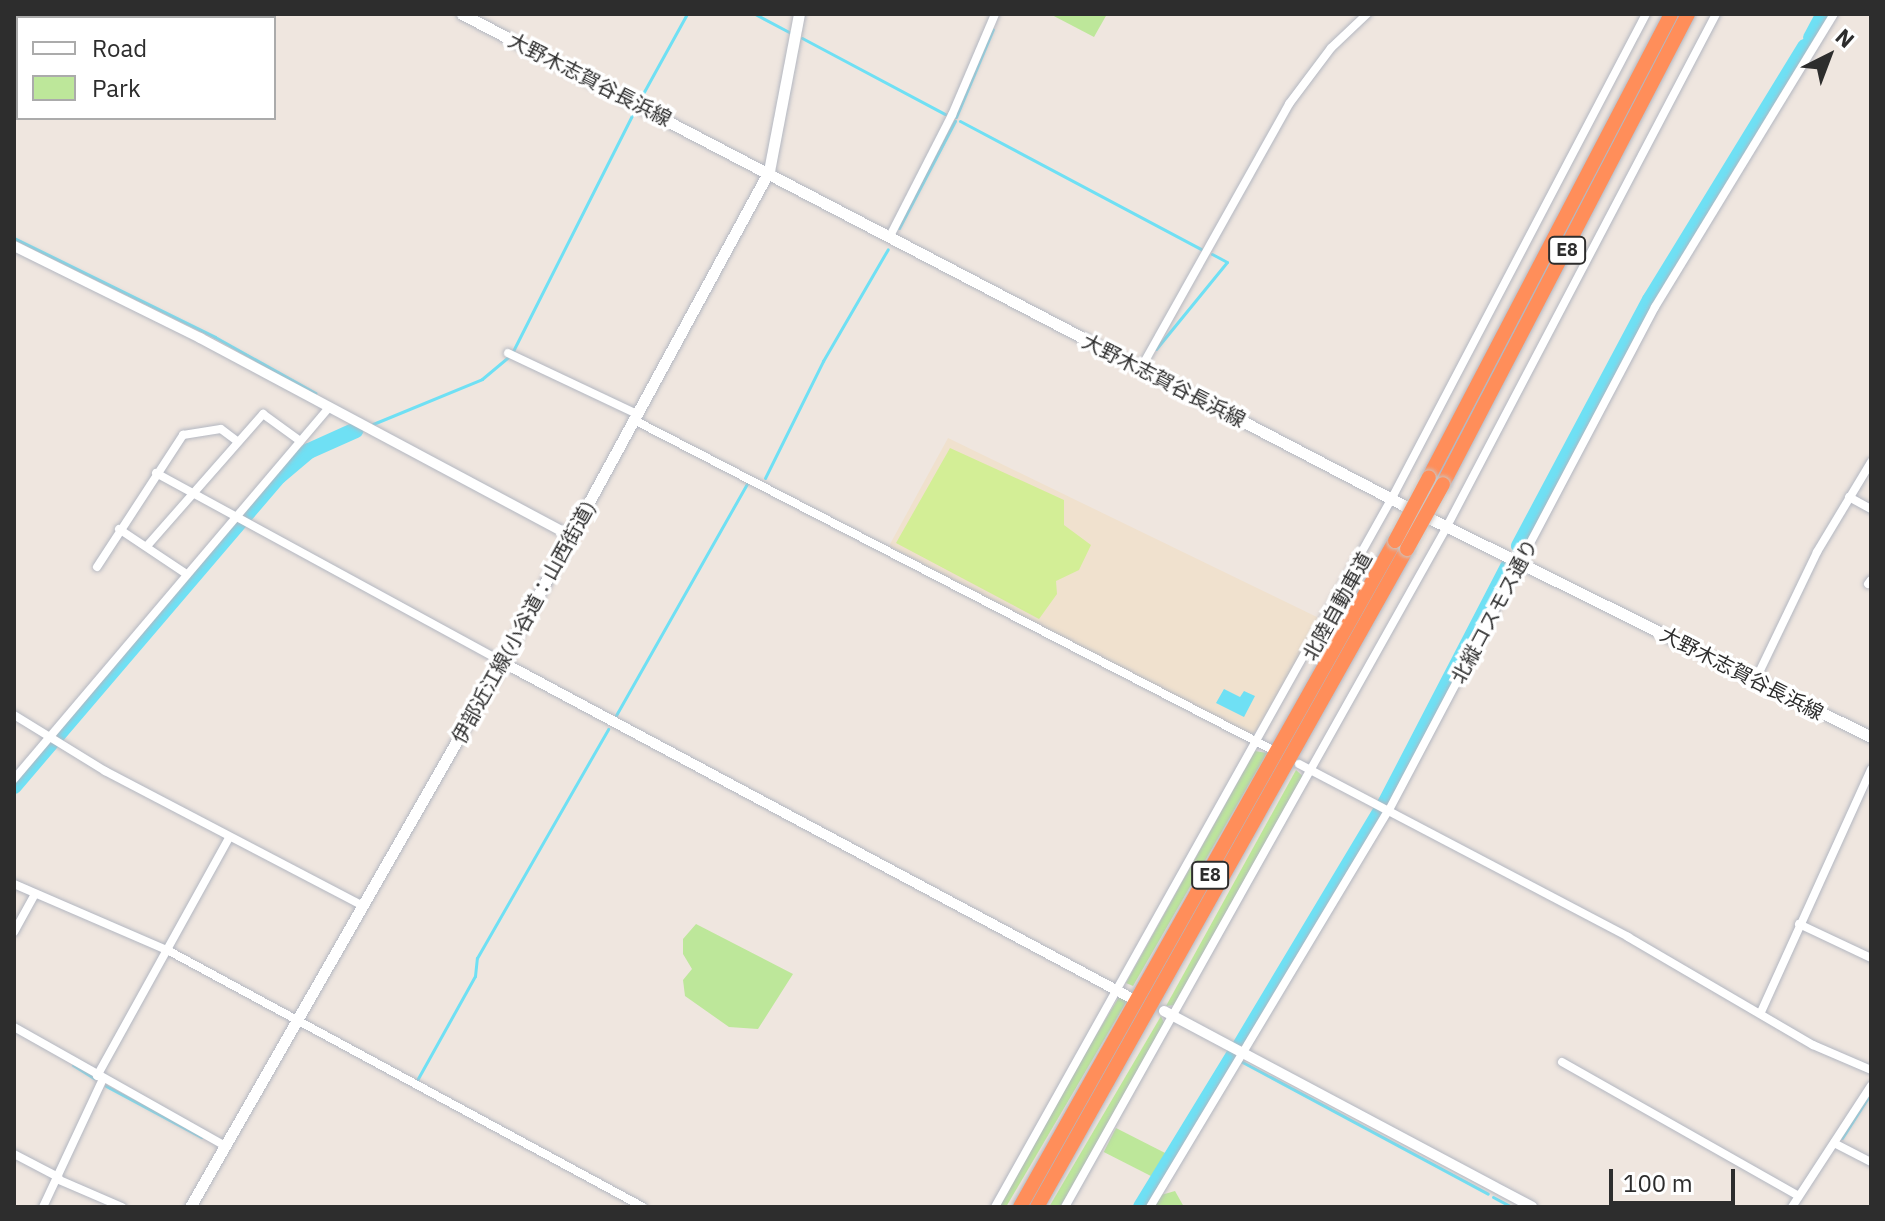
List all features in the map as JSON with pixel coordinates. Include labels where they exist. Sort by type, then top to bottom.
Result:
[{"type":"highway","name":"北陸自動車道","points":[[1436,480],[1671,14]]},
{"type":"highway","name":"北陸自動車道","points":[[1037,1207],[1401,545],[1688,14]]},
{"type":"highway","name":"北陸自動車道","points":[[1020,1207],[1401,545]]},
{"type":"main road","name":"大野木志賀谷長浜線","points":[[462,14],[769,171],[1446,527],[1871,737]]},
{"type":"main road","name":"伊部近江線(小谷道：山西街道)","points":[[190,1207],[221,1148],[502,662],[769,171],[799,14]]},
{"type":"street","points":[[890,236],[952,115],[995,14]]},
{"type":"street","points":[[1141,368],[1289,104],[1331,48],[1367,14]]},
{"type":"street","points":[[995,1207],[1118,993],[1392,499],[1646,14]]},
{"type":"street","points":[[1065,1207],[1169,1014],[1313,771],[1446,527],[1716,14]]},
{"type":"street","name":"北縦コスモス通り","points":[[1150,1207],[1237,1066],[1385,808],[1655,307],[1834,14]]},
{"type":"street","points":[[14,246],[571,536]]},
{"type":"street","points":[[512,355],[1271,749]]},
{"type":"street","points":[[14,779],[54,737],[185,573],[239,520],[329,408]]},
{"type":"street","points":[[147,546],[238,442],[267,414],[300,441]]},
{"type":"street","points":[[97,567],[183,435],[221,429],[238,442]]},
{"type":"street","points":[[1755,681],[1849,497],[1871,462]]},
{"type":"street","points":[[156,473],[1133,999]]},
{"type":"street","points":[[1849,497],[1871,509]]},
{"type":"street","points":[[119,529],[185,573]]},
{"type":"street","points":[[14,715],[229,838],[361,905]]},
{"type":"street","points":[[1299,764],[1761,1012],[1813,1045],[1871,1070]]},
{"type":"street","points":[[1761,1012],[1871,769]]},
{"type":"street","points":[[43,1207],[100,1078],[166,950],[229,838]]},
{"type":"street","points":[[14,884],[166,950],[643,1207]]},
{"type":"street","points":[[14,932],[35,894]]},
{"type":"street","points":[[1799,924],[1871,958]]},
{"type":"street","points":[[1169,1014],[1532,1207]]},
{"type":"street","points":[[14,1027],[221,1148]]},
{"type":"street","points":[[1562,1062],[1799,1196]]},
{"type":"street","points":[[1792,1207],[1836,1145],[1871,1086]]},
{"type":"street","points":[[1836,1145],[1871,1162]]},
{"type":"street","points":[[14,1154],[122,1207]]},
{"type":"shaded area","points":[[948,438],[1321,619],[1256,731],[1251,735],[889,546]]},
{"type":"green space","points":[[1050,14],[1107,14],[1094,37]]},
{"type":"green space","points":[[950,448],[1064,500],[1064,525],[1091,545],[1079,570],[1056,581],[1057,594],[1039,619],[896,543]]},
{"type":"green space","points":[[1255,751],[1267,753],[1133,986],[1126,983]]},
{"type":"green space","points":[[1296,770],[1305,778],[1177,1005],[1166,1006]]},
{"type":"green space","points":[[696,924],[793,974],[758,1029],[729,1027],[685,996],[683,980],[692,969],[683,954],[683,939]]},
{"type":"green space","points":[[1119,997],[1128,999],[1006,1207],[993,1207]]},
{"type":"green space","points":[[1161,1016],[1165,1025],[1060,1207],[1049,1207]]},
{"type":"green space","points":[[1116,1128],[1169,1155],[1156,1179],[1104,1152]]},
{"type":"green space","points":[[1175,1191],[1184,1207],[1155,1207],[1161,1195]]},
{"type":"water","points":[[1224,689],[1240,697],[1244,691],[1255,696],[1244,717],[1216,703]]},
{"type":"waterway","points":[[640,99],[687,14]]},
{"type":"waterway","points":[[755,14],[790,33]]},
{"type":"waterway","points":[[1811,38],[1824,14]]},
{"type":"waterway","points":[[956,117],[993,29]]},
{"type":"waterway","points":[[802,38],[945,114]]},
{"type":"waterway","points":[[1519,546],[1650,300],[1805,47]]},
{"type":"waterway","points":[[373,424],[482,379],[511,355],[636,108]]},
{"type":"waterway","points":[[899,228],[955,121]]},
{"type":"waterway","points":[[960,121],[1201,249]]},
{"type":"waterway","points":[[14,238],[215,337],[315,393]]},
{"type":"waterway","points":[[765,478],[823,361],[888,249]]},
{"type":"waterway","points":[[1156,349],[1227,262],[1212,254]]},
{"type":"waterway","points":[[14,786],[279,476],[309,451],[356,430]]},
{"type":"waterway","points":[[615,717],[747,484]]},
{"type":"waterway","points":[[1240,1046],[1385,804],[1508,567]]},
{"type":"waterway","points":[[416,1082],[475,976],[477,958],[608,729]]},
{"type":"waterway","points":[[1141,1207],[1235,1053]]},
{"type":"waterway","points":[[1233,1057],[1488,1194]]},
{"type":"waterway","points":[[73,1065],[94,1078]]},
{"type":"waterway","points":[[106,1086],[201,1137]]},
{"type":"waterway","points":[[1842,1138],[1870,1094]]},
{"type":"waterway","points":[[1493,1197],[1512,1207]]}]
